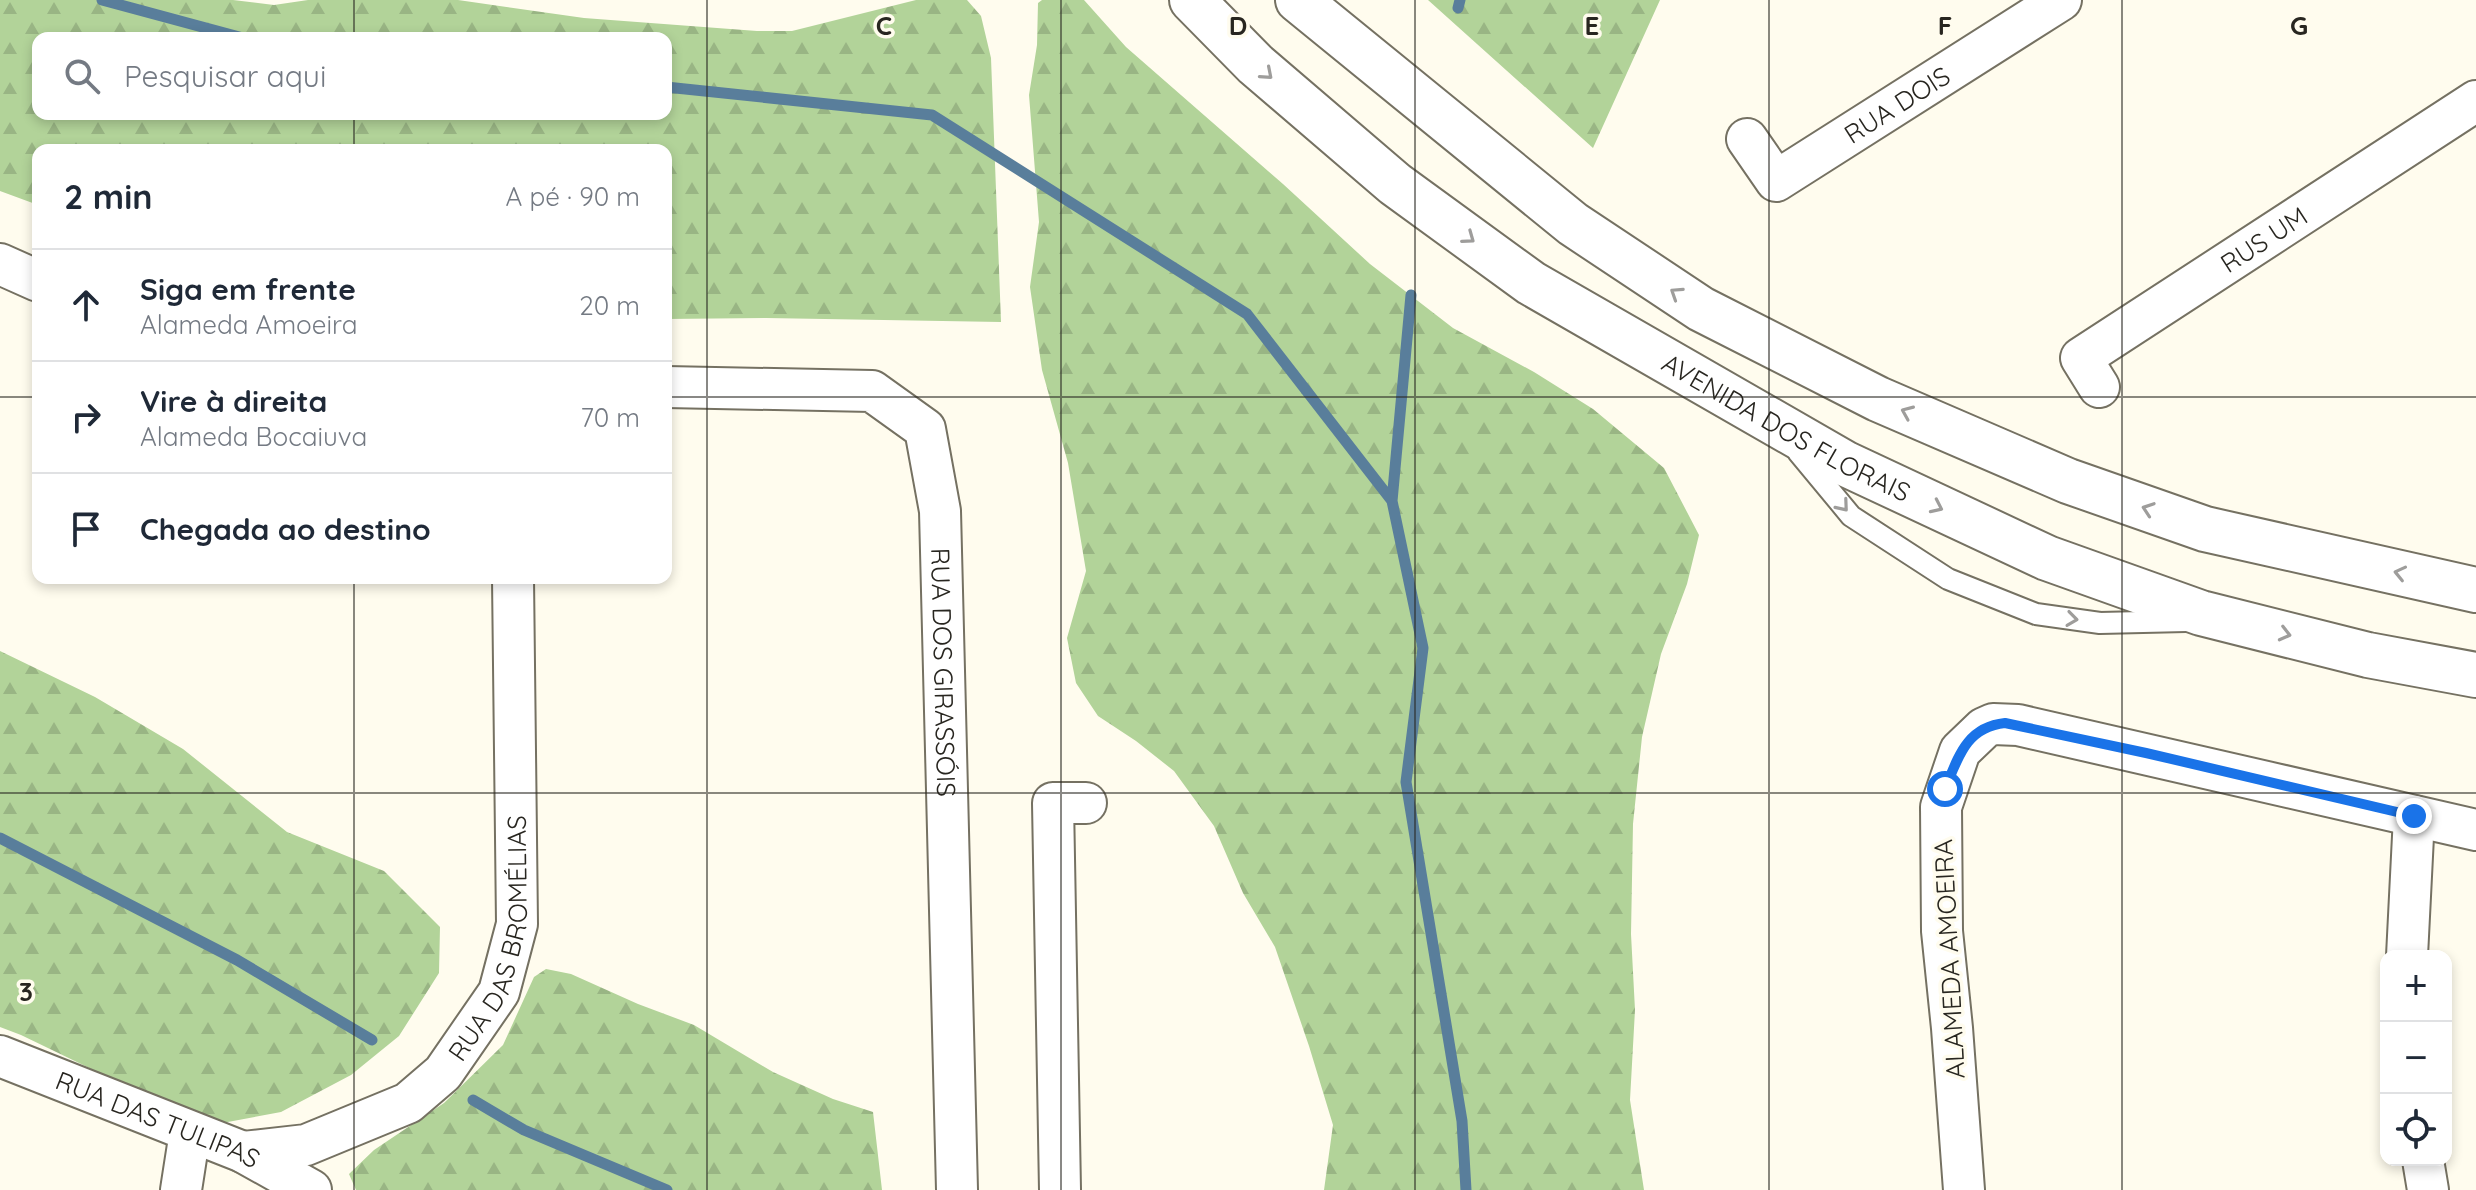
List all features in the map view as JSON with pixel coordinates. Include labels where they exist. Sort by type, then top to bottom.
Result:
[{"type":"street","name":"AVENIDA DOS FLORAIS","points":[[1192,0],[1255,64],[1383,174],[1531,283],[1846,464],[2047,558],[2201,613],[2368,655],[2476,675]]},
{"type":"street","points":[[1298,0],[1573,224],[1701,309],[1878,399],[2068,481],[2205,529],[2476,590]]},
{"type":"street","name":"RUA DOIS","points":[[1747,139],[1776,181],[2061,0]]},
{"type":"street","name":"RUS UM","points":[[2099,387],[2081,358],[2476,101]]},
{"type":"street","points":[[0,264],[32,278]]},
{"type":"street","name":"RUA DOS GIRASSÓIS","points":[[672,387],[872,391],[925,429],[940,511],[957,1190]]},
{"type":"street","name":"RUA DAS BROMÉLIAS","points":[[243,1152],[306,1145],[408,1103],[443,1073],[499,992],[517,924],[513,584]]},
{"type":"street","name":"ALAMEDA AMOEIRA","points":[[1964,1190],[1942,931],[1941,807],[1960,751],[1974,736],[1993,724],[2018,725],[2414,816]]},
{"type":"street","points":[[1060,1190],[1053,803],[1086,803]]},
{"type":"street","points":[[2407,950],[2414,816],[2476,830]]},
{"type":"street","name":"RUA DAS TULIPAS","points":[[0,1056],[243,1152],[311,1190]]},
{"type":"street","points":[[181,1190],[190,1132]]},
{"type":"street","points":[[2424,1166],[2428,1190]]},
{"type":"lane","points":[[1776,424],[1851,516],[1948,579],[2036,614],[2075,620],[2100,623],[2227,619]]},
{"type":"green space","points":[[0,0],[233,0],[274,5],[308,0],[458,0],[584,18],[792,31],[916,0],[967,0],[981,16],[991,58],[1001,322],[672,319],[672,144],[32,144],[32,203],[0,191]]},
{"type":"green space","points":[[1042,0],[1084,0],[1126,47],[1370,264],[1453,328],[1534,372],[1593,409],[1664,468],[1699,535],[1687,584],[1661,654],[1642,737],[1633,824],[1631,934],[1635,1010],[1630,1100],[1644,1190],[1324,1190],[1333,1125],[1275,947],[1243,893],[1214,826],[1174,771],[1098,716],[1076,683],[1067,638],[1086,571],[1068,463],[1042,370],[1030,287],[1039,222],[1029,95],[1037,45],[1038,3]]},
{"type":"green space","points":[[1428,0],[1660,0],[1593,148]]},
{"type":"green space","points":[[0,651],[95,697],[183,749],[287,832],[384,871],[440,927],[439,973],[399,1036],[351,1075],[281,1112],[217,1124],[139,1092],[0,1027]]},
{"type":"green space","points":[[546,969],[571,974],[694,1025],[773,1072],[833,1099],[873,1112],[882,1190],[356,1190],[349,1174],[374,1150],[444,1103],[503,1045],[534,977]]},
{"type":"waterway","points":[[102,0],[221,32]]},
{"type":"waterway","points":[[1458,8],[1460,0]]},
{"type":"waterway","points":[[672,88],[932,115],[1247,314],[1392,501]]},
{"type":"waterway","points":[[1411,295],[1392,501],[1423,648],[1406,782],[1462,1121],[1466,1190]]},
{"type":"waterway","points":[[0,838],[237,960],[372,1040]]},
{"type":"waterway","points":[[473,1100],[524,1130],[667,1190]]},
{"type":"route","points":[[1945,789],[1960,751],[1984,728],[2005,723],[2414,816]]}]
